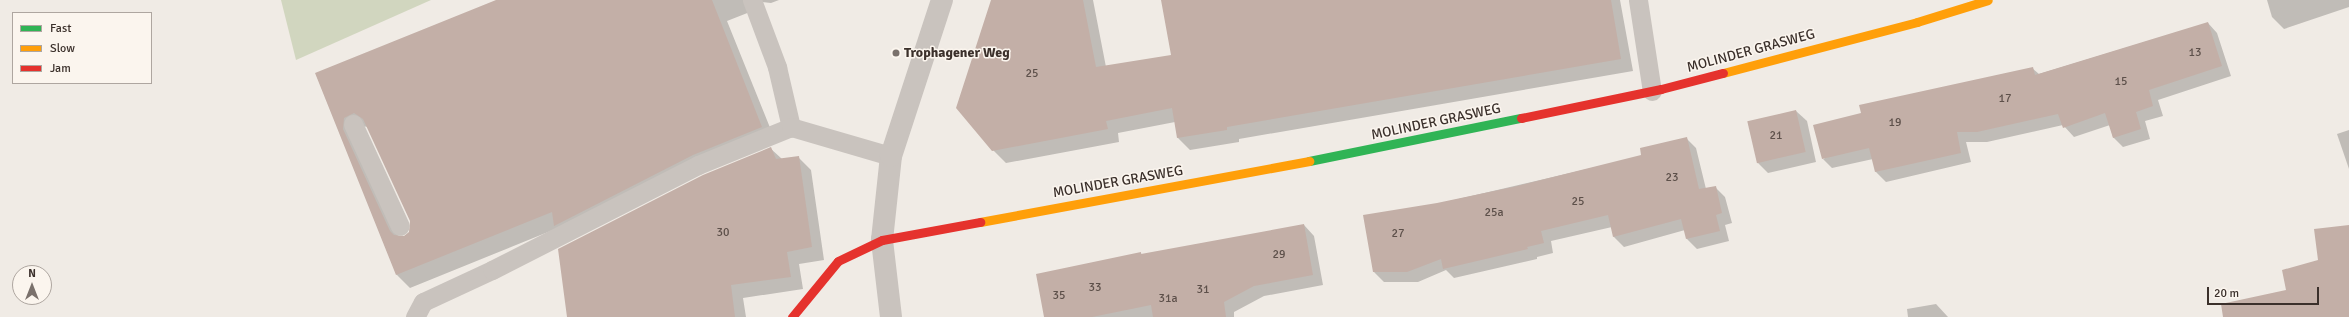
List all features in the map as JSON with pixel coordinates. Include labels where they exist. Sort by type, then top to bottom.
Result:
[{"type":"street","points":[[891,317],[882,240],[891,156],[942,0]]},
{"type":"street","name":"MOLINDER GRASWEG","points":[[882,240],[1369,150],[1652,91],[1917,22],[1988,0]]},
{"type":"street","points":[[792,317],[838,261],[882,240]]},
{"type":"lane","points":[[752,0],[777,67],[791,127]]},
{"type":"lane","points":[[1638,0],[1652,91]]},
{"type":"lane","points":[[353,124],[400,226]]},
{"type":"lane","points":[[415,317],[423,302],[495,277],[698,165],[791,127],[891,156]]},
{"type":"green space","points":[[281,0],[431,0],[296,60]]},
{"type":"building","points":[[496,0],[712,0],[762,127],[693,155],[554,226],[552,212],[396,275],[315,73]],"holes":[[[354,113],[363,119],[410,221],[409,232],[404,236],[394,235],[390,231],[343,129],[344,118]]]},
{"type":"building","points":[[991,0],[1083,0],[1096,67],[1171,55],[1161,0],[1611,0],[1621,59],[1227,127],[1227,130],[1177,138],[1172,108],[1106,121],[1108,129],[992,151],[956,108]]},
{"type":"building","points":[[2208,22],[2222,66],[2149,90],[2153,106],[2136,112],[2141,129],[2113,138],[2105,113],[2063,128],[2058,114],[1977,132],[1957,132],[1961,153],[1875,172],[1869,148],[1822,159],[1813,125],[1861,113],[1859,105],[2033,67],[2035,75]]},
{"type":"building","points":[[1796,110],[1806,152],[1757,163],[1747,121]]},
{"type":"building","points":[[1687,137],[1699,189],[1716,186],[1722,213],[1716,215],[1720,231],[1686,239],[1681,219],[1613,237],[1608,215],[1541,231],[1544,243],[1527,247],[1528,249],[1443,269],[1441,259],[1407,272],[1373,272],[1363,215],[1437,203],[1513,187],[1641,155],[1640,148]]},
{"type":"building","points":[[771,147],[776,159],[799,156],[812,247],[787,252],[791,277],[731,285],[735,317],[567,317],[558,249],[703,175]]},
{"type":"building","points":[[1304,224],[1313,275],[1254,286],[1224,302],[1226,317],[1153,317],[1151,305],[1092,317],[1044,317],[1036,274],[1141,252],[1141,254]]},
{"type":"building","points":[[2349,225],[2349,317],[2223,317],[2221,304],[2286,290],[2282,270],[2318,260],[2314,229]]},
{"type":"traffic: fast","points":[[1309,161],[1521,118]]},
{"type":"traffic: slow","points":[[1723,73],[1917,22],[1988,0]]},
{"type":"traffic: slow","points":[[980,222],[1309,161]]},
{"type":"traffic: jam","points":[[1521,118],[1661,89],[1723,73]]},
{"type":"traffic: jam","points":[[792,317],[838,261],[882,240],[980,222]]},
{"type":"place","name":"Trophagener Weg","points":[[896,53]]}]
